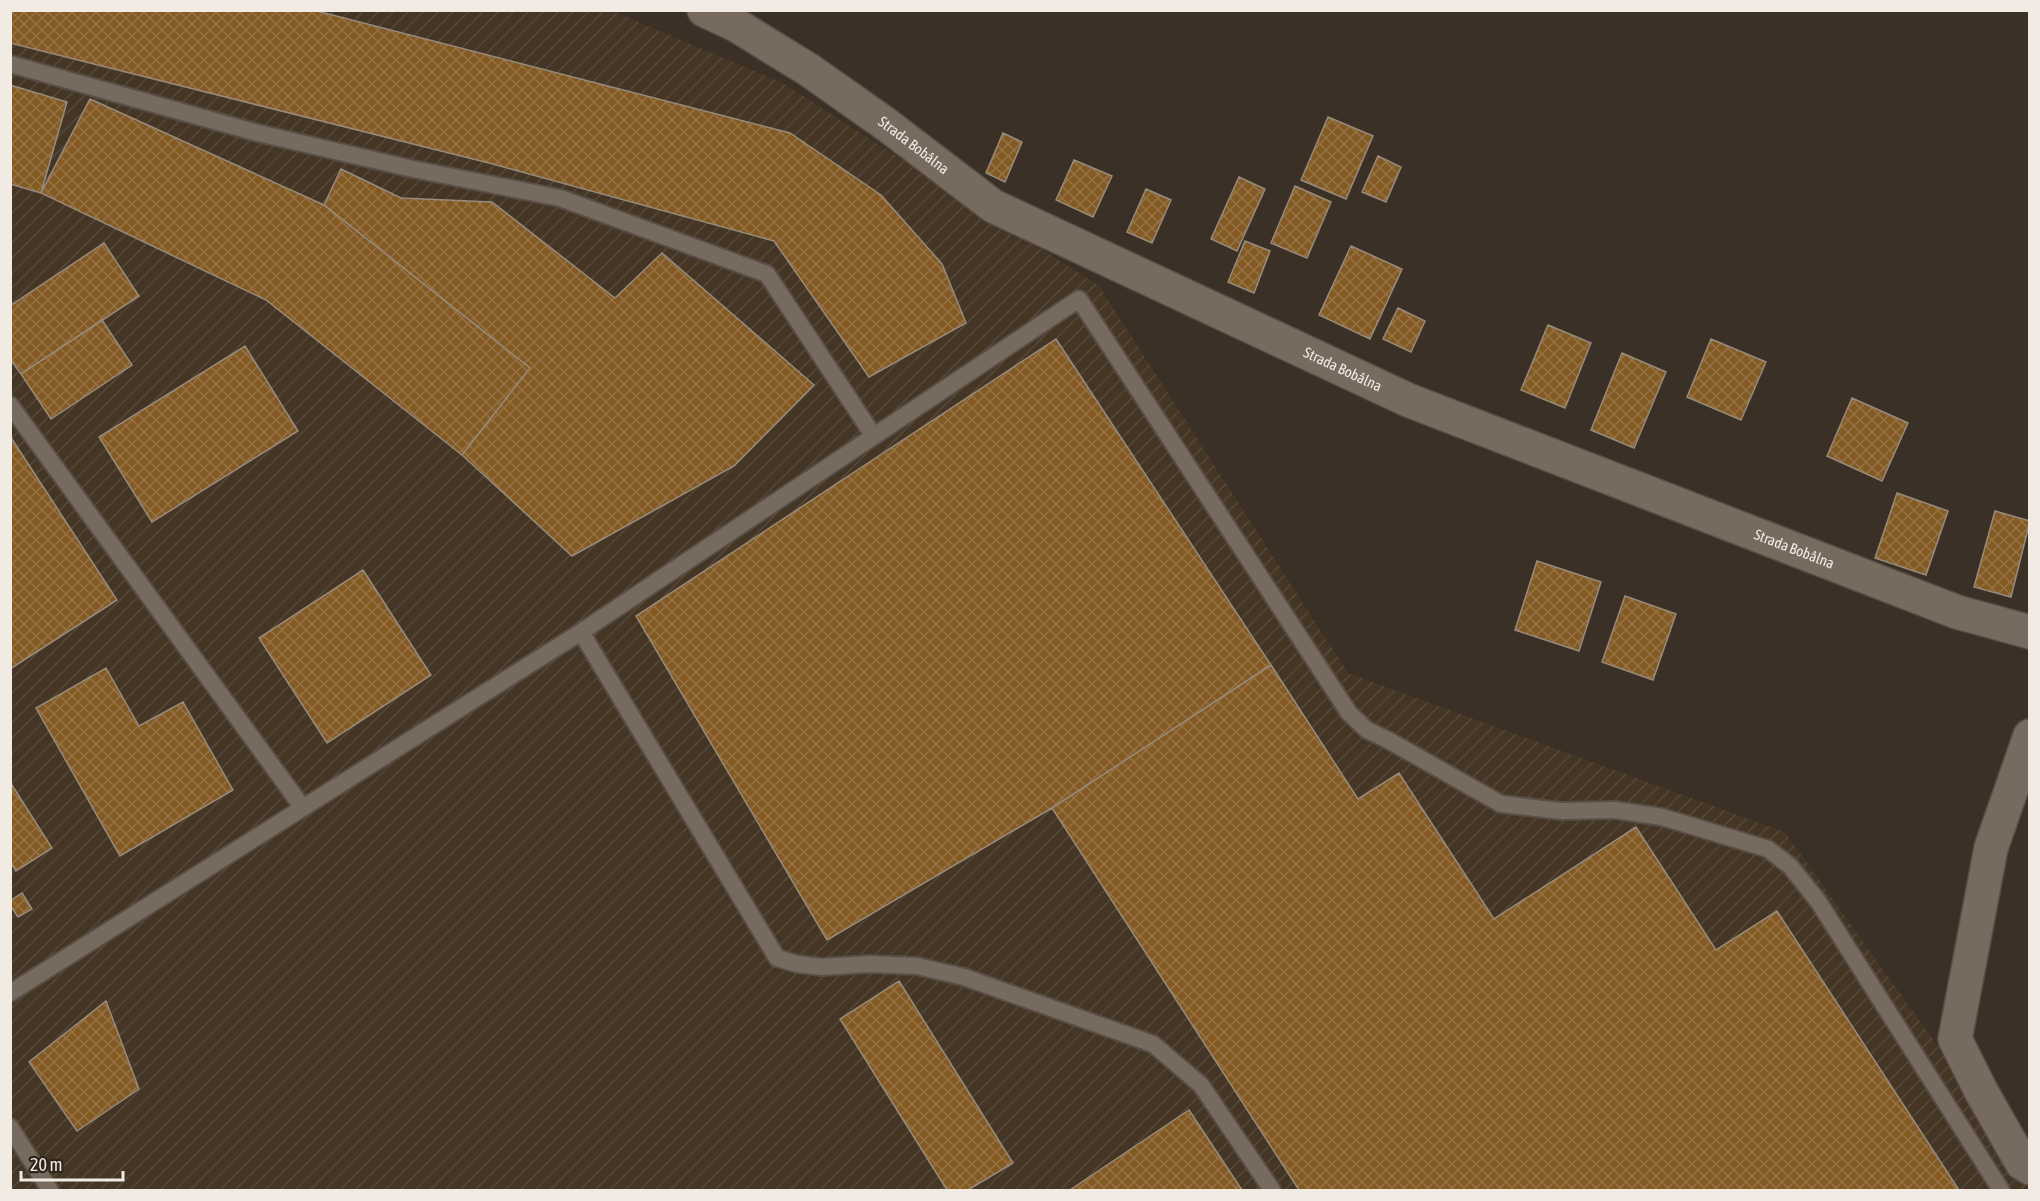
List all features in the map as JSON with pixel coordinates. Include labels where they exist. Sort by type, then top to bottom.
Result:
[{"type":"street","name":"Strada Bobâlna","points":[[704,10],[736,25],[809,70],[887,125],[993,206],[1146,279],[1407,400],[1957,612],[2030,632]]},
{"type":"street","points":[[2030,736],[1991,848],[1955,1038],[1993,1112],[2022,1162],[2030,1168]]},
{"type":"lane","points":[[10,64],[258,133],[413,169],[560,198],[767,274],[873,435]]},
{"type":"lane","points":[[10,993],[581,632],[1079,299],[1349,713],[1367,730],[1501,804],[1561,811],[1615,810],[1662,817],[1768,849],[1790,866],[1818,901],[2001,1191]]},
{"type":"lane","points":[[10,405],[303,808]]},
{"type":"lane","points":[[581,632],[777,958],[797,964],[822,966],[870,964],[916,966],[964,977],[1153,1044],[1201,1084],[1272,1191]]},
{"type":"lane","points":[[10,1128],[50,1191]]},
{"type":"shaded area","points":[[10,11],[613,11],[783,83],[1099,286],[1348,673],[1785,832],[2029,1174],[2029,1190],[11,1190]]},
{"type":"building","points":[[10,10],[313,10],[790,133],[881,195],[942,264],[966,323],[869,377],[774,241],[489,163],[10,43]]},
{"type":"building","points":[[10,85],[67,102],[41,193],[10,184]]},
{"type":"building","points":[[90,99],[324,205],[530,368],[462,455],[266,300],[41,193]]},
{"type":"building","points":[[1328,117],[1373,136],[1346,199],[1301,180]]},
{"type":"building","points":[[1003,133],[1022,142],[1005,182],[986,173]]},
{"type":"building","points":[[1378,156],[1401,167],[1386,202],[1362,192]]},
{"type":"building","points":[[1074,160],[1112,176],[1093,217],[1056,200]]},
{"type":"building","points":[[341,169],[401,198],[492,202],[615,298],[662,253],[814,385],[734,466],[572,556],[462,455],[530,368],[324,205]]},
{"type":"building","points":[[1239,177],[1265,189],[1237,251],[1211,239]]},
{"type":"building","points":[[1295,186],[1331,202],[1307,258],[1271,243]]},
{"type":"building","points":[[1146,189],[1171,200],[1152,243],[1127,232]]},
{"type":"building","points":[[1245,241],[1270,251],[1254,293],[1228,282]]},
{"type":"building","points":[[104,243],[139,296],[21,374],[10,359],[10,306]]},
{"type":"building","points":[[1351,246],[1402,269],[1370,339],[1319,315]]},
{"type":"building","points":[[1398,308],[1425,321],[1411,352],[1383,339]]},
{"type":"building","points":[[102,320],[132,365],[51,419],[21,374]]},
{"type":"building","points":[[1548,325],[1591,343],[1565,408],[1521,390]]},
{"type":"building","points":[[1056,339],[1271,665],[1052,808],[827,940],[636,616]]},
{"type":"building","points":[[1711,339],[1766,362],[1741,420],[1687,397]]},
{"type":"building","points":[[245,346],[298,431],[152,522],[99,437]]},
{"type":"building","points":[[1622,353],[1666,372],[1634,448],[1591,430]]},
{"type":"building","points":[[1852,398],[1908,423],[1882,481],[1827,456]]},
{"type":"building","points":[[10,436],[117,600],[10,669]]},
{"type":"building","points":[[1897,493],[1948,511],[1926,575],[1875,558]]},
{"type":"building","points":[[1995,511],[2030,521],[2011,597],[1974,587]]},
{"type":"building","points":[[1537,561],[1601,582],[1579,651],[1515,630]]},
{"type":"building","points":[[363,570],[431,675],[327,743],[259,638]]},
{"type":"building","points":[[1625,596],[1676,614],[1653,680],[1602,662]]},
{"type":"building","points":[[1271,665],[1358,799],[1399,773],[1494,919],[1636,827],[1716,950],[1777,911],[1959,1190],[1299,1190],[1052,808]]},
{"type":"building","points":[[106,668],[139,726],[183,702],[233,790],[120,856],[36,708]]},
{"type":"building","points":[[10,782],[52,848],[16,871],[10,862]]},
{"type":"building","points":[[22,893],[32,909],[18,917],[10,901]]},
{"type":"building","points":[[899,981],[1013,1163],[968,1190],[947,1190],[840,1019]]},
{"type":"building","points":[[106,1001],[139,1089],[77,1131],[29,1062]]},
{"type":"building","points":[[1189,1110],[1242,1190],[1070,1190]]}]
